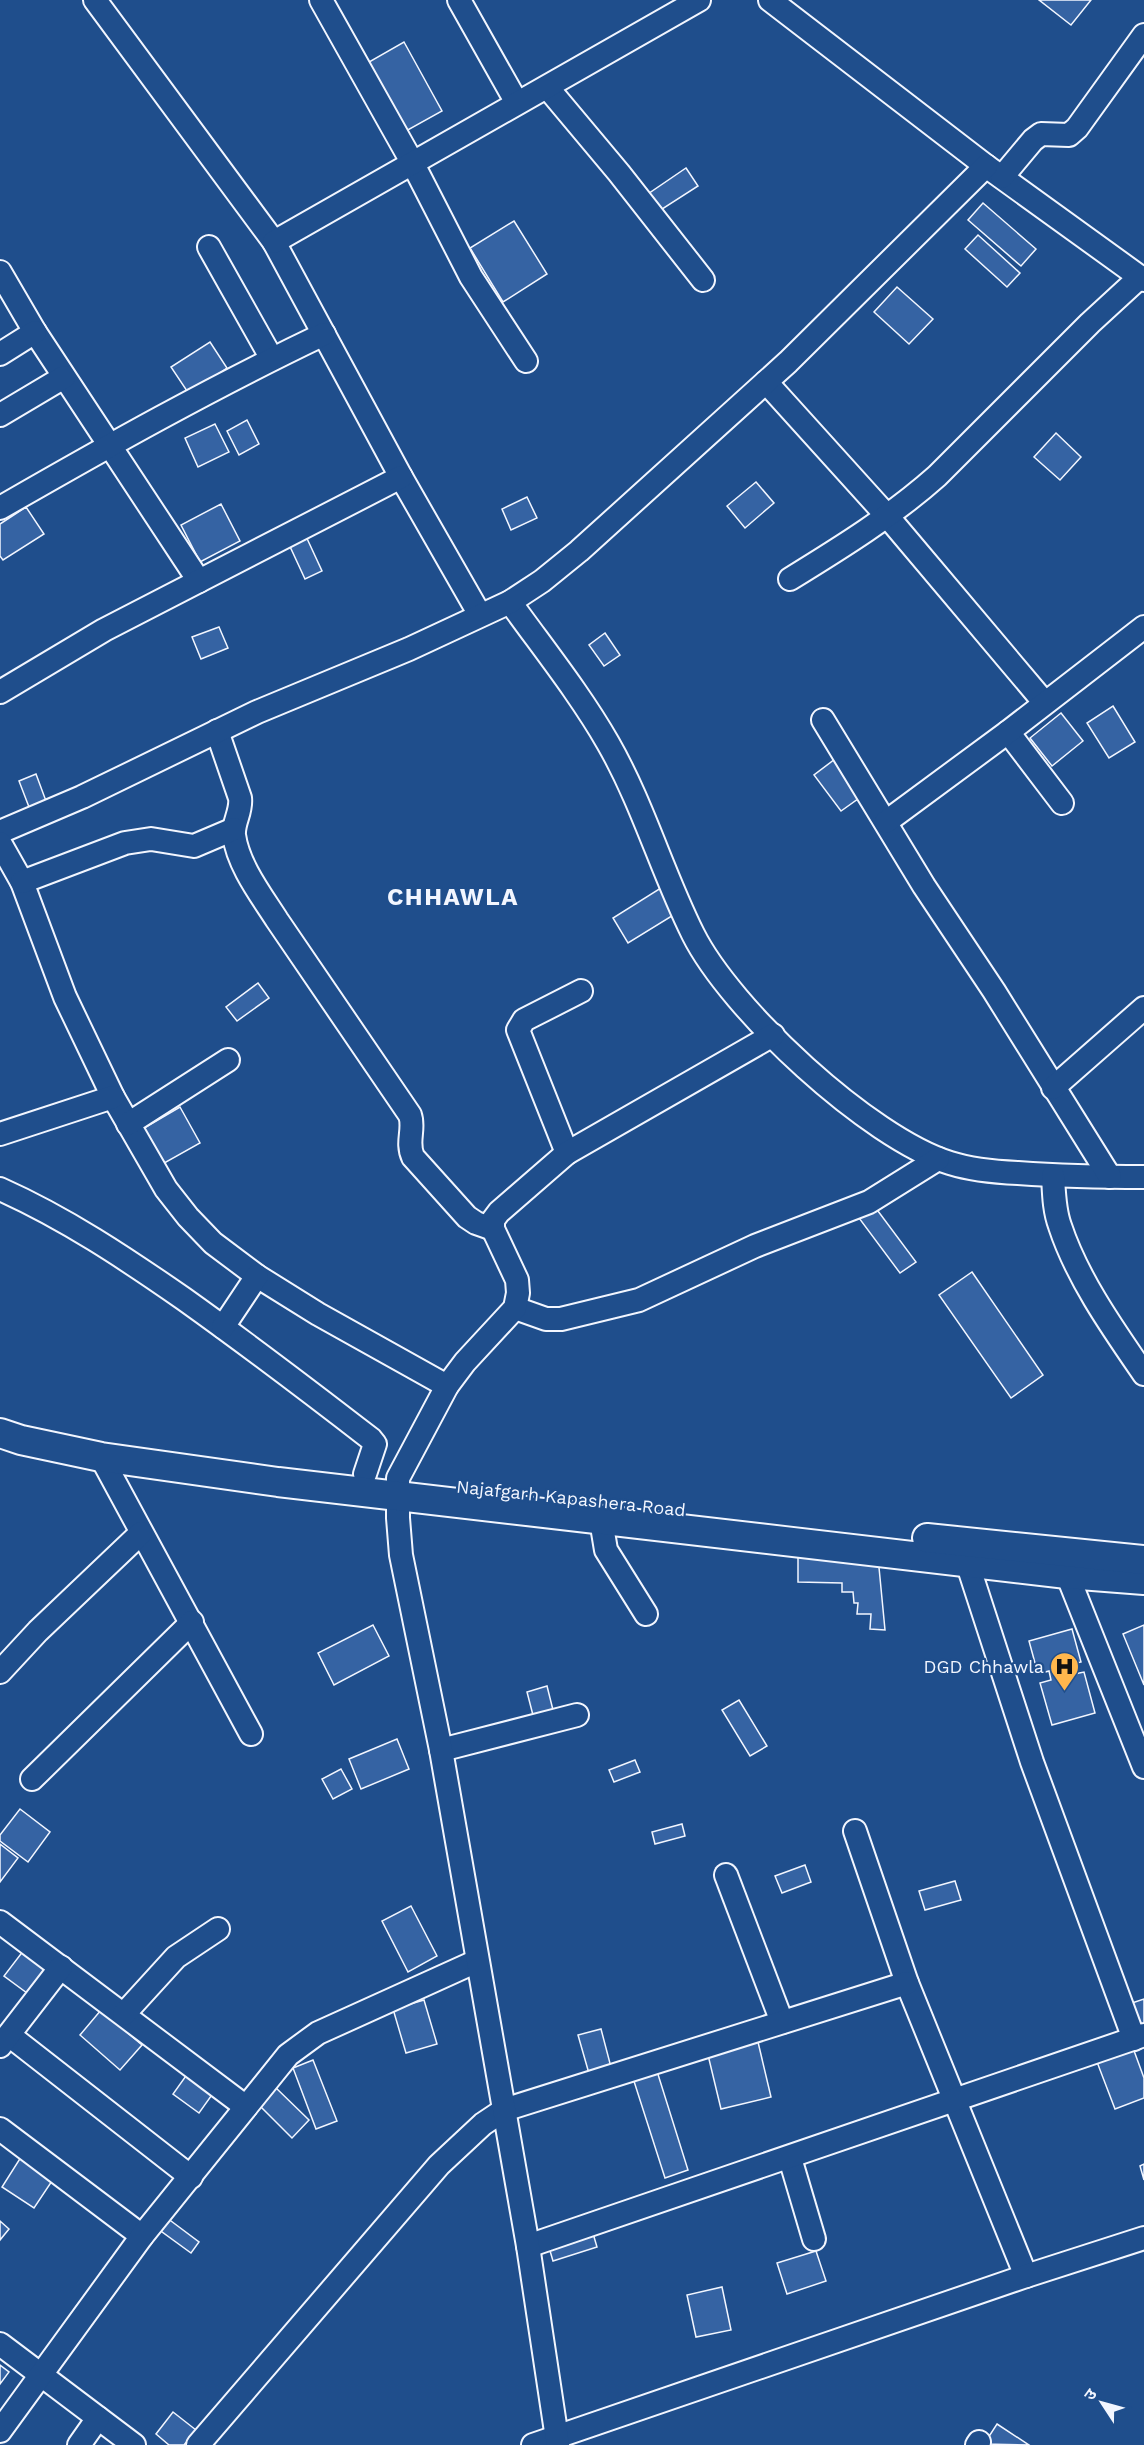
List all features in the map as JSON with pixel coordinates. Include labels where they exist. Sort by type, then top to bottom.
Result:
[{"type":"main road","name":"Najafgarh Kapashera Road","points":[[0,1418],[90,1440],[233,1462],[365,1474],[399,1487],[1144,1560]]},
{"type":"main road","points":[[0,1433],[21,1440],[101,1457],[278,1482],[399,1487],[601,1520],[1067,1574],[1144,1580]]},
{"type":"street","points":[[95,0],[274,242],[401,477],[480,615]]},
{"type":"street","points":[[321,0],[412,162],[471,277],[526,361]]},
{"type":"street","points":[[459,0],[517,103]]},
{"type":"street","points":[[274,242],[699,0]]},
{"type":"street","points":[[777,2],[994,171],[1142,278],[1090,323],[938,476],[888,517],[790,579]]},
{"type":"street","points":[[0,832],[82,797],[217,731],[510,602],[542,581],[579,551],[766,382],[994,171],[1041,134],[1070,135],[1144,35]]},
{"type":"street","points":[[547,87],[619,173],[703,280]]},
{"type":"street","points":[[208,247],[272,359]]},
{"type":"street","points":[[0,272],[34,332],[111,444],[199,581]]},
{"type":"street","points":[[0,354],[34,332]]},
{"type":"street","points":[[0,508],[111,444],[324,334]]},
{"type":"street","points":[[0,415],[64,377]]},
{"type":"street","points":[[766,382],[888,517],[1044,702]]},
{"type":"street","points":[[0,692],[105,630],[401,477]]},
{"type":"street","points":[[510,602],[607,741],[626,776],[694,936],[714,969],[737,998],[772,1035],[850,1105],[888,1132],[938,1159],[977,1170],[1053,1176],[1144,1177]]},
{"type":"street","points":[[886,822],[1144,627]]},
{"type":"street","points":[[823,720],[924,886],[994,991],[1110,1177]]},
{"type":"street","points":[[217,731],[242,805],[234,829],[241,857],[277,920],[410,1115],[412,1122],[409,1150],[413,1157],[467,1217],[492,1229]]},
{"type":"street","points":[[1008,732],[1062,803]]},
{"type":"street","points":[[22,882],[125,843],[151,839],[194,846],[234,829]]},
{"type":"street","points":[[0,843],[22,882],[65,997],[112,1097],[166,1189],[188,1217],[213,1243],[257,1276],[318,1314],[447,1386]]},
{"type":"street","points":[[567,1153],[518,1030],[524,1020],[581,991]]},
{"type":"street","points":[[1053,1088],[1144,1008]]},
{"type":"street","points":[[557,2441],[528,2246],[441,1750],[401,1555],[399,1487],[447,1386],[465,1362],[515,1308],[518,1293],[517,1280],[492,1229],[493,1220],[567,1153],[772,1035]]},
{"type":"street","points":[[128,1124],[228,1060]]},
{"type":"street","points":[[0,1134],[112,1097]]},
{"type":"street","points":[[515,1308],[546,1320],[561,1319],[639,1300],[755,1246],[869,1202],[938,1159]]},
{"type":"street","points":[[1053,1176],[1054,1201],[1060,1226],[1070,1248],[1092,1292],[1144,1374]]},
{"type":"street","points":[[0,1189],[95,1240],[223,1327],[371,1438],[375,1444],[374,1451],[365,1474]]},
{"type":"street","points":[[223,1327],[257,1276]]},
{"type":"street","points":[[101,1457],[251,1734]]},
{"type":"street","points":[[601,1520],[606,1550],[646,1614]]},
{"type":"street","points":[[0,1672],[38,1631],[141,1533]]},
{"type":"street","points":[[528,2246],[1139,2037],[1032,1762],[967,1562]]},
{"type":"street","points":[[1067,1574],[1144,1767]]},
{"type":"street","points":[[32,1779],[192,1622]]},
{"type":"street","points":[[441,1750],[577,1715]]},
{"type":"street","points":[[855,1831],[907,1983],[1026,2276]]},
{"type":"street","points":[[726,1875],[782,2022]]},
{"type":"street","points":[[0,1923],[246,2107]]},
{"type":"street","points":[[124,2014],[176,1957],[218,1929]]},
{"type":"street","points":[[0,2431],[142,2236],[288,2055],[301,2043],[326,2029],[477,1961]]},
{"type":"street","points":[[61,1967],[4,2041],[191,2177]]},
{"type":"street","points":[[198,2445],[439,2165],[483,2124],[504,2110],[907,1983]]},
{"type":"street","points":[[0,2129],[142,2236]]},
{"type":"street","points":[[790,2158],[813,2239]]},
{"type":"street","points":[[533,2445],[557,2441],[1026,2276],[1144,2238]]},
{"type":"street","points":[[0,2344],[134,2445]]},
{"type":"street","points":[[79,2445],[98,2418]]},
{"type":"building","points":[[1039,0],[1091,0],[1071,25]]},
{"type":"building","points":[[404,42],[442,111],[406,131],[369,62]]},
{"type":"building","points":[[686,168],[698,186],[656,213],[645,196]]},
{"type":"building","points":[[983,203],[1036,249],[1021,266],[968,220]]},
{"type":"building","points":[[514,221],[547,274],[503,302],[470,248]]},
{"type":"building","points":[[978,235],[1020,273],[1007,287],[965,249]]},
{"type":"building","points":[[897,287],[933,319],[909,344],[874,312]]},
{"type":"building","points":[[210,342],[227,368],[189,394],[171,367]]},
{"type":"building","points":[[247,420],[259,444],[239,455],[227,431]]},
{"type":"building","points":[[215,424],[229,452],[198,467],[185,438]]},
{"type":"building","points":[[1056,433],[1081,457],[1060,480],[1034,457]]},
{"type":"building","points":[[756,482],[774,503],[745,528],[727,506]]},
{"type":"building","points":[[527,497],[537,518],[511,530],[502,509]]},
{"type":"building","points":[[221,504],[240,541],[200,562],[181,525]]},
{"type":"building","points":[[26,507],[44,534],[3,560],[0,556],[0,524]]},
{"type":"building","points":[[304,532],[322,571],[305,579],[287,540]]},
{"type":"building","points":[[219,627],[228,648],[201,659],[192,637]]},
{"type":"building","points":[[605,633],[620,655],[604,666],[589,645]]},
{"type":"building","points":[[1113,706],[1135,742],[1109,758],[1087,723]]},
{"type":"building","points":[[1061,713],[1083,741],[1052,766],[1030,738]]},
{"type":"building","points":[[835,759],[862,796],[841,811],[814,775]]},
{"type":"building","points":[[36,774],[46,801],[29,807],[19,781]]},
{"type":"building","points":[[664,886],[680,911],[628,943],[613,918]]},
{"type":"building","points":[[258,983],[269,998],[237,1021],[226,1007]]},
{"type":"building","points":[[180,1107],[200,1143],[159,1166],[139,1131]]},
{"type":"building","points":[[875,1207],[916,1262],[900,1273],[859,1218]]},
{"type":"building","points":[[972,1272],[1043,1375],[1011,1398],[939,1295]]},
{"type":"building","points":[[798,1555],[878,1557],[885,1630],[870,1629],[871,1614],[857,1614],[858,1603],[854,1603],[853,1592],[842,1592],[842,1583],[798,1582]]},
{"type":"building","points":[[373,1625],[389,1656],[334,1685],[318,1653]]},
{"type":"building","points":[[1144,1625],[1144,1685],[1123,1634]]},
{"type":"building","points":[[1072,1629],[1081,1662],[1072,1664],[1074,1674],[1084,1672],[1095,1713],[1052,1725],[1040,1683],[1051,1680],[1049,1671],[1038,1674],[1029,1641]]},
{"type":"building","points":[[547,1686],[554,1714],[534,1719],[527,1692]]},
{"type":"building","points":[[739,1700],[767,1746],[750,1756],[722,1710]]},
{"type":"building","points":[[397,1739],[409,1769],[361,1789],[349,1759]]},
{"type":"building","points":[[635,1760],[640,1772],[614,1782],[609,1770]]},
{"type":"building","points":[[341,1769],[352,1789],[333,1799],[322,1779]]},
{"type":"building","points":[[20,1809],[50,1832],[28,1862],[0,1841],[0,1835]]},
{"type":"building","points":[[682,1824],[685,1836],[655,1844],[652,1832]]},
{"type":"building","points":[[0,1844],[18,1858],[0,1882]]},
{"type":"building","points":[[805,1865],[811,1882],[782,1893],[775,1876]]},
{"type":"building","points":[[955,1881],[961,1900],[925,1910],[919,1891]]},
{"type":"building","points":[[411,1906],[437,1956],[408,1972],[382,1921]]},
{"type":"building","points":[[27,1946],[50,1963],[27,1993],[4,1976]]},
{"type":"building","points":[[1144,1999],[1144,2024],[1139,2025],[1132,2003]]},
{"type":"building","points":[[424,2000],[437,2044],[406,2053],[393,2009]]},
{"type":"building","points":[[101,2010],[142,2045],[120,2070],[80,2035]]},
{"type":"building","points":[[601,2029],[612,2071],[590,2077],[578,2035]]},
{"type":"building","points":[[758,2042],[771,2097],[721,2109],[708,2055]]},
{"type":"building","points":[[1133,2048],[1144,2078],[1144,2098],[1115,2109],[1097,2062]]},
{"type":"building","points":[[313,2060],[337,2121],[316,2129],[293,2068]]},
{"type":"building","points":[[656,2068],[688,2170],[665,2178],[632,2075]]},
{"type":"building","points":[[188,2073],[214,2092],[199,2113],[173,2094]]},
{"type":"building","points":[[274,2086],[309,2120],[292,2138],[257,2103]]},
{"type":"building","points":[[21,2157],[54,2178],[34,2208],[2,2187]]},
{"type":"building","points":[[1144,2164],[1144,2180],[1140,2166]]},
{"type":"building","points":[[163,2215],[199,2242],[191,2253],[154,2226]]},
{"type":"building","points":[[0,2221],[9,2229],[0,2240]]},
{"type":"building","points":[[592,2230],[597,2247],[553,2261],[548,2244]]},
{"type":"building","points":[[816,2251],[826,2281],[787,2294],[777,2263]]},
{"type":"building","points":[[722,2287],[731,2330],[696,2337],[687,2295]]},
{"type":"building","points":[[0,2365],[9,2372],[0,2384]]},
{"type":"building","points":[[173,2412],[196,2430],[184,2445],[169,2445],[156,2434]]},
{"type":"building","points":[[997,2424],[1029,2445],[984,2444]]},
{"type":"place","name":"DGD Chhawla","points":[[1065,1692]]},
{"type":"district","name":"CHHAWLA","points":[[453,897]]}]
